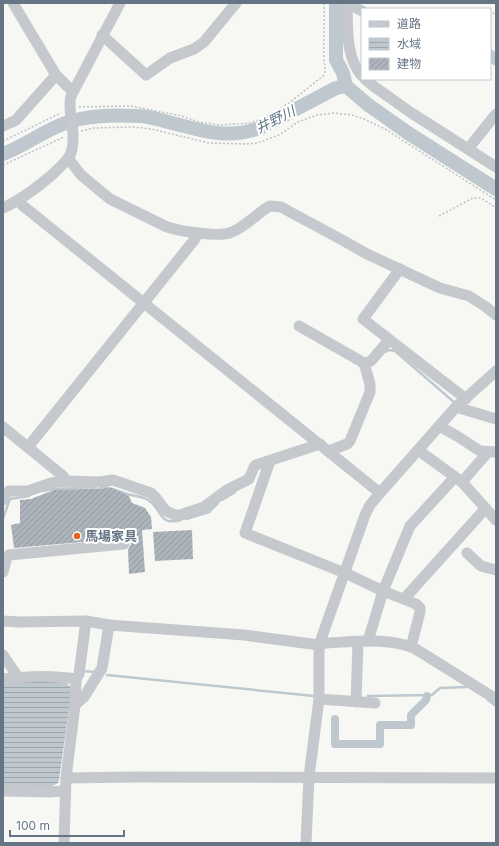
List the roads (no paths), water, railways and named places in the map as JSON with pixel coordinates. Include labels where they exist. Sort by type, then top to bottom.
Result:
[{"type":"street","points":[[13,3],[56,75],[73,91]]},
{"type":"street","points":[[3,208],[39,187],[68,158],[73,145],[69,111],[73,91],[120,3]]},
{"type":"street","points":[[102,35],[146,75],[170,58],[194,49],[204,42],[236,3]]},
{"type":"street","points":[[347,3],[361,10]]},
{"type":"street","points":[[347,3],[350,54],[354,64],[361,74]]},
{"type":"street","points":[[3,126],[16,120],[56,75]]},
{"type":"street","points":[[366,80],[410,112],[496,167]]},
{"type":"street","points":[[468,149],[496,114]]},
{"type":"street","points":[[68,158],[81,175],[110,199],[175,230],[198,233],[230,233],[270,206],[281,207],[367,254],[440,288],[469,296],[496,315]]},
{"type":"street","points":[[19,200],[22,206],[380,493]]},
{"type":"street","points":[[28,447],[198,233]]},
{"type":"street","points":[[400,269],[363,319],[466,399]]},
{"type":"street","points":[[299,326],[364,363],[372,361],[389,340]]},
{"type":"street","points":[[329,451],[348,444],[370,392],[370,384],[364,363]]},
{"type":"street","points":[[306,843],[310,778],[319,700],[319,645],[365,515],[370,505],[380,493],[456,407],[496,371]]},
{"type":"street","points":[[456,407],[496,419]]},
{"type":"street","points":[[439,426],[480,451],[492,452]]},
{"type":"street","points":[[3,427],[62,476],[65,481]]},
{"type":"street","points":[[3,500],[4,495],[9,491],[28,491],[43,485],[65,481],[100,482],[113,480],[151,494],[166,511],[175,515],[180,515],[204,507],[227,490],[249,479],[256,465],[320,444]]},
{"type":"street","points":[[418,450],[459,480],[496,520]]},
{"type":"street","points":[[356,702],[363,642],[410,526],[459,480],[492,452]]},
{"type":"street","points":[[270,461],[245,533],[345,572],[383,591],[416,604],[420,608],[411,647]]},
{"type":"street","points":[[404,599],[485,509]]},
{"type":"street","points":[[3,572],[7,557],[9,555],[124,544]]},
{"type":"street","points":[[467,553],[480,566],[496,570]]},
{"type":"street","points":[[3,621],[86,621],[108,625],[244,635],[319,645],[326,642],[396,643],[411,647],[496,699]]},
{"type":"street","points":[[64,843],[66,778],[75,705],[76,679],[79,674],[86,621]]},
{"type":"street","points":[[75,705],[84,697],[102,668],[108,625]]},
{"type":"street","points":[[3,655],[18,677]]},
{"type":"street","points":[[3,679],[18,677],[64,677],[76,679]]},
{"type":"street","points":[[319,700],[375,703]]},
{"type":"street","points":[[66,778],[496,778]]},
{"type":"street","points":[[3,791],[65,791]]},
{"type":"water","points":[[65,682],[72,688],[59,780],[58,783],[51,787],[3,787],[3,683]]},
{"type":"waterway","points":[[336,3],[336,60],[343,73],[346,86]]},
{"type":"waterway","name":"井野川","points":[[346,86],[367,104],[408,133],[496,189]]},
{"type":"waterway","name":"井野川","points":[[3,154],[63,124],[100,116],[146,117],[203,131],[225,133],[248,132],[260,128],[336,88],[346,86]]},
{"type":"waterway","points":[[385,352],[389,350],[395,351],[455,403]]},
{"type":"waterway","points":[[43,491],[96,487]]},
{"type":"waterway","points":[[101,487],[111,488],[148,500],[153,504],[164,519],[168,521],[181,520]]},
{"type":"waterway","points":[[222,500],[235,492]]},
{"type":"waterway","points":[[3,518],[10,499],[29,496]]},
{"type":"waterway","points":[[186,519],[209,512],[218,503]]},
{"type":"waterway","points":[[82,671],[95,672]]},
{"type":"waterway","points":[[107,675],[314,696]]},
{"type":"waterway","points":[[368,696],[432,695],[440,688],[467,687]]},
{"type":"waterway","points":[[335,719],[335,744],[380,744],[380,725],[411,725],[411,715],[426,700],[427,696]]},
{"type":"waterway","points":[[488,700],[496,706]]},
{"type":"place","name":"馬場家具","points":[[77,536]]}]
